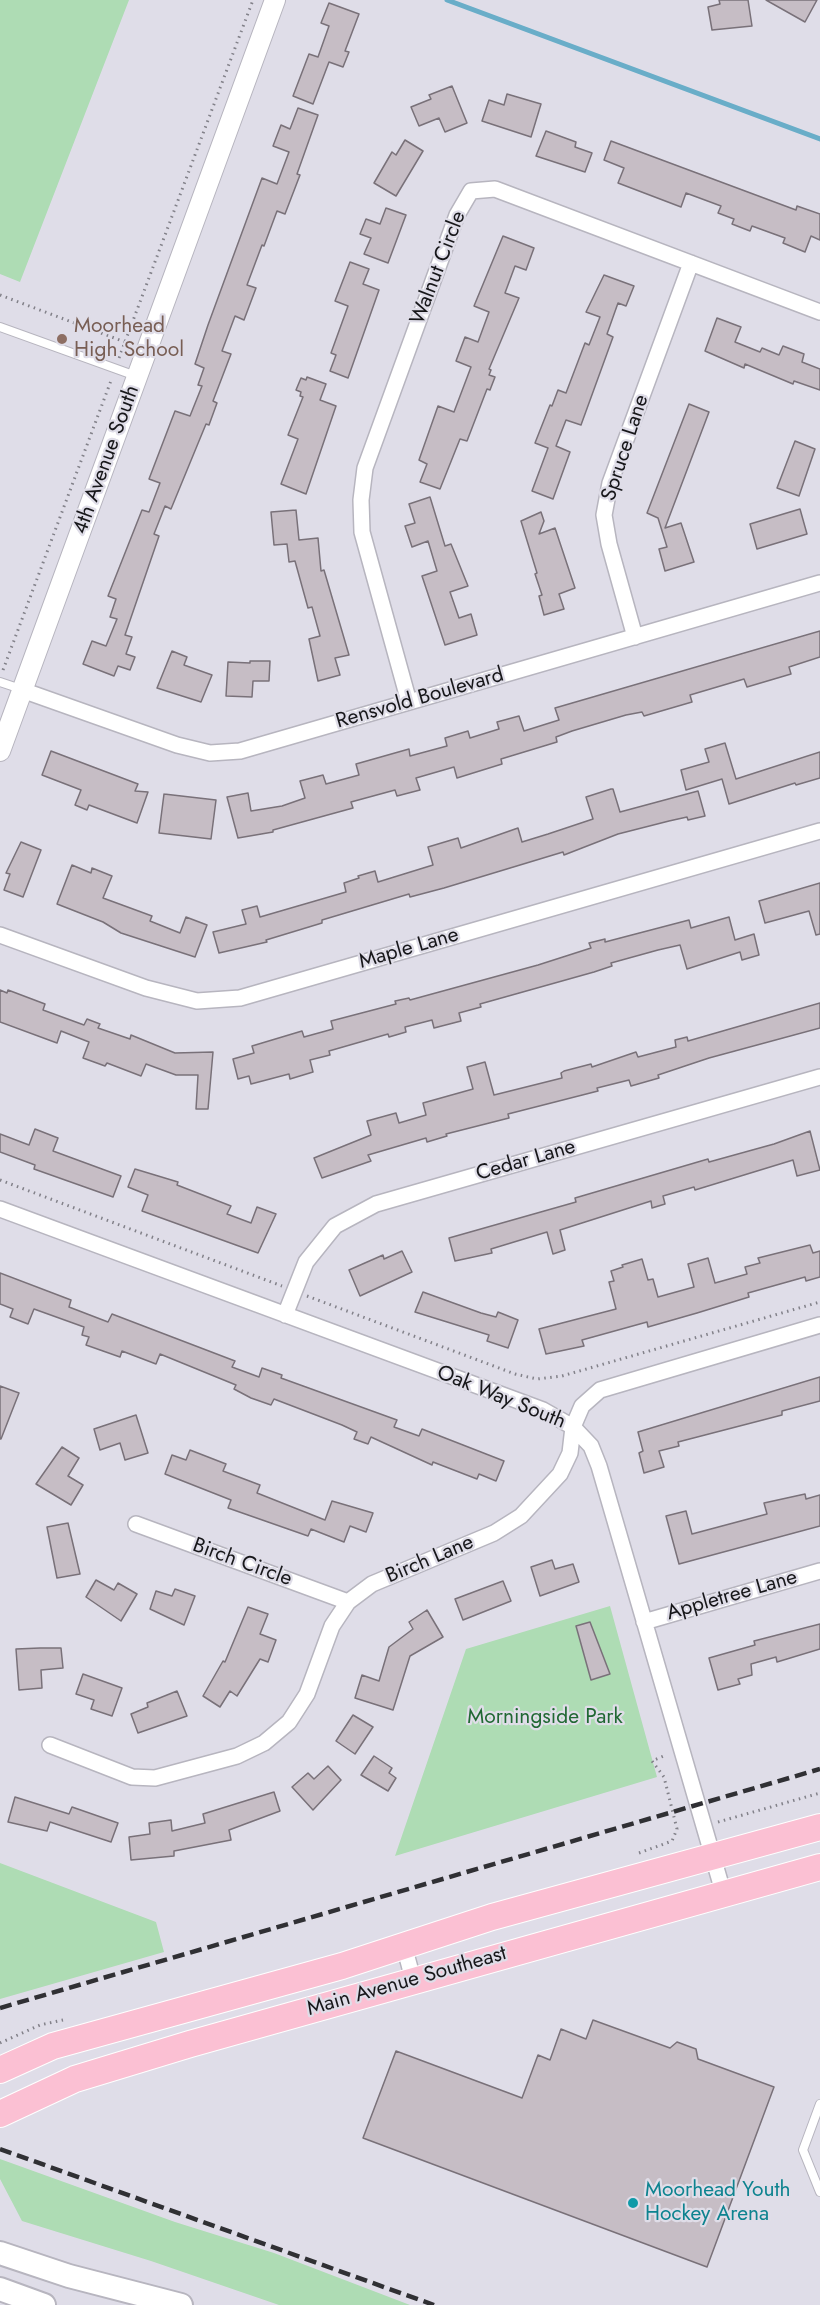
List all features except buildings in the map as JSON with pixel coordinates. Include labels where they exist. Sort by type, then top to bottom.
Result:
[{"type":"main road","name":"Main Avenue Southeast","points":[[0,2070],[53,2046],[342,1966],[492,1917],[820,1827]]},
{"type":"main road","name":"Main Avenue Southeast","points":[[0,2114],[75,2079],[413,1979],[724,1895],[820,1866]]},
{"type":"main road","points":[[0,2253],[97,2284],[181,2305]]},
{"type":"main road","points":[[0,2289],[44,2305]]},
{"type":"street","name":"4th Avenue South","points":[[0,751],[275,0]]},
{"type":"street","name":"Walnut Circle","points":[[409,702],[362,532],[361,500],[365,468],[457,215],[471,191],[495,189],[820,312]]},
{"type":"street","name":"Spruce Lane","points":[[635,637],[609,544],[604,515],[610,483],[692,263]]},
{"type":"street","name":"Rensvold Boulevard","points":[[22,690],[177,746],[210,753],[240,751],[820,583]]},
{"type":"street","name":"Maple Lane","points":[[0,935],[146,988],[196,1001],[240,998],[820,831]]},
{"type":"street","name":"Cedar Lane","points":[[285,1315],[306,1262],[334,1226],[376,1204],[820,1077]]},
{"type":"street","name":"Oak Way South","points":[[0,1209],[543,1410],[573,1427],[591,1446],[599,1466],[724,1895]]},
{"type":"street","name":"Birch Lane","points":[[50,1745],[132,1777],[155,1778],[237,1756],[264,1743],[289,1722],[307,1694],[333,1626],[348,1602],[381,1580],[494,1533],[520,1516],[560,1474],[570,1453],[573,1427],[582,1406],[600,1390],[820,1325]]},
{"type":"street","name":"Birch Circle","points":[[136,1524],[348,1602]]},
{"type":"street","name":"Appletree Lane","points":[[644,1622],[820,1570]]},
{"type":"street","points":[[404,1946],[413,1979]]},
{"type":"lane","points":[[0,327],[137,376]]},
{"type":"lane","points":[[0,680],[22,690]]},
{"type":"lane","points":[[820,2104],[803,2150],[820,2192]]},
{"type":"path","points":[[0,680],[253,0]]},
{"type":"path","points":[[0,295],[125,342]]},
{"type":"path","points":[[0,662],[5,664]]},
{"type":"path","points":[[0,1180],[515,1374],[537,1379],[562,1377],[820,1302]]},
{"type":"path","points":[[652,1761],[664,1777],[677,1829],[672,1841],[656,1848]]},
{"type":"path","points":[[729,1820],[820,1793]]},
{"type":"green space","points":[[0,0],[129,0],[20,282],[0,274]]},
{"type":"green space","name":"Morningside Park","points":[[610,1606],[657,1777],[395,1856],[466,1649]]},
{"type":"green space","points":[[0,1863],[156,1922],[164,1952],[0,1999]]},
{"type":"green space","points":[[0,2159],[175,2222],[274,2253],[410,2305],[279,2305],[151,2261],[22,2221],[0,2179]]},
{"type":"waterway","points":[[447,0],[820,139]]},
{"type":"railway","points":[[0,2008],[820,1769]]},
{"type":"railway","points":[[0,2149],[434,2305]]},
{"type":"place","name":"Moorhead High School","points":[[62,339]]},
{"type":"place","name":"Moorhead Youth Hockey Arena","points":[[633,2203]]}]
